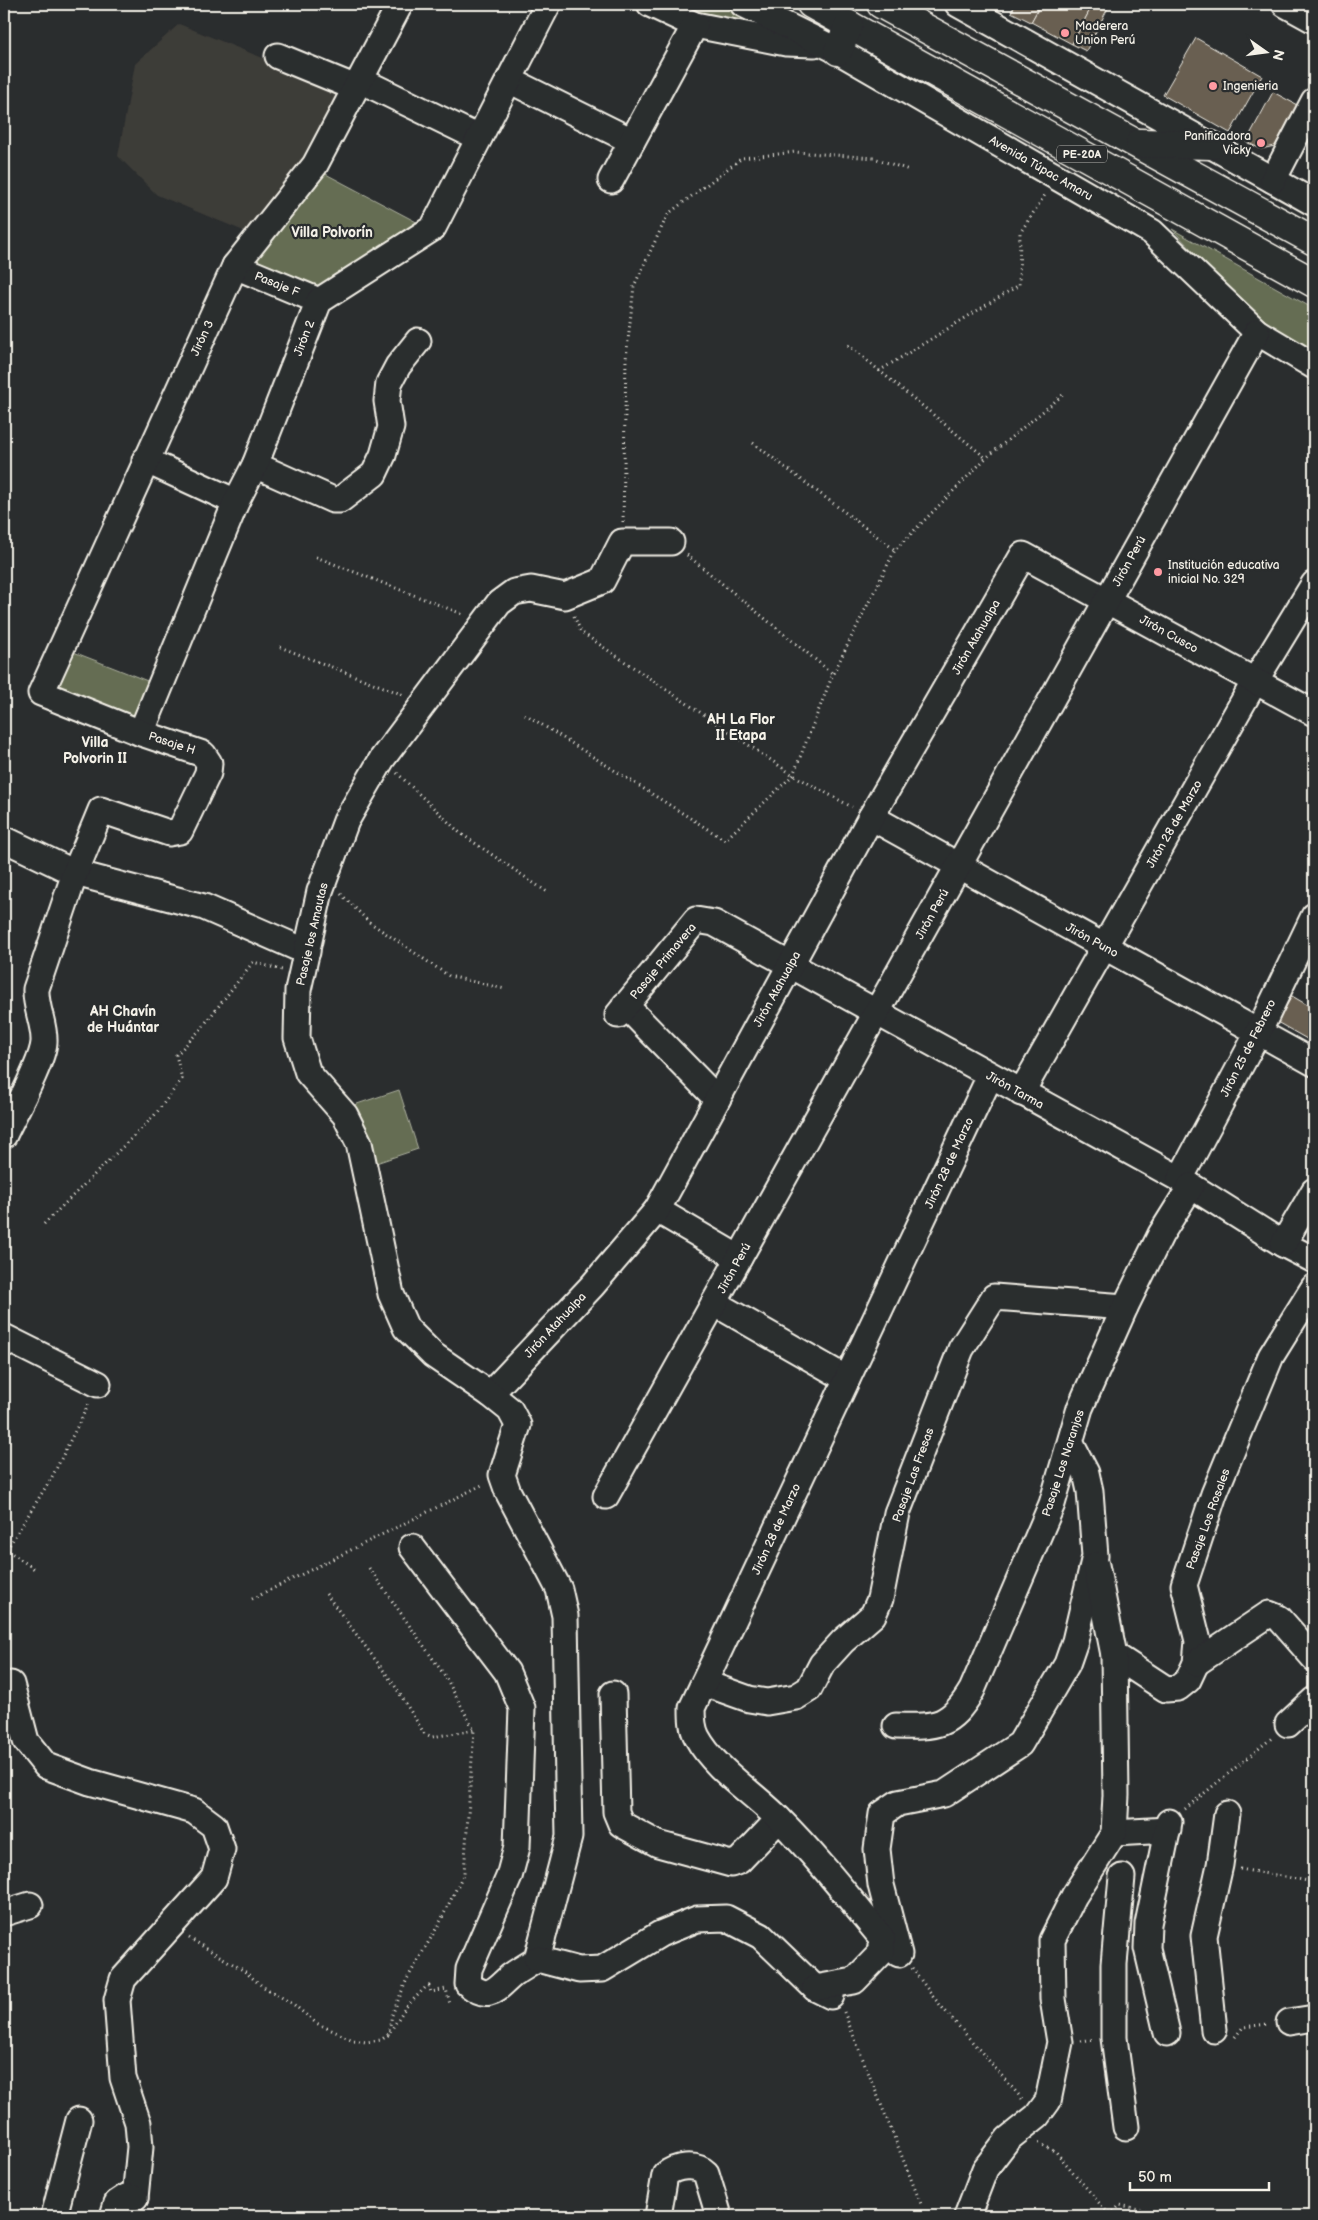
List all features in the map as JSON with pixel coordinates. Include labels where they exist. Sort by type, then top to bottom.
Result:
[{"type":"highway","name":"PE-20A","points":[[811,4],[1314,283]]},
{"type":"highway","name":"PE-20A","points":[[880,4],[1314,241]]},
{"type":"highway","points":[[830,47],[850,25]]},
{"type":"highway","points":[[1135,143],[1211,145]]},
{"type":"street","name":"Jirón 3","points":[[40,693],[235,266],[315,165],[400,4]]},
{"type":"street","points":[[319,301],[433,228],[548,4]]},
{"type":"street","points":[[650,4],[695,24],[786,43],[830,47]]},
{"type":"street","name":"Avenida Túpac Amaru","points":[[743,4],[830,47],[1152,232],[1257,332],[1314,366]]},
{"type":"street","points":[[958,4],[1314,203]]},
{"type":"street","points":[[1285,4],[1314,20]]},
{"type":"street","points":[[611,180],[695,24]]},
{"type":"street","points":[[278,56],[358,84],[480,138]]},
{"type":"street","points":[[508,80],[632,140]]},
{"type":"street","points":[[1273,180],[1314,101]]},
{"type":"street","name":"Pasaje F","points":[[235,266],[319,301]]},
{"type":"street","name":"Jirón 2","points":[[140,733],[236,502],[255,465],[319,301]]},
{"type":"street","name":"Jirón Perú","points":[[606,1496],[1257,332]]},
{"type":"street","points":[[255,465],[333,500],[340,500],[374,474],[383,456],[391,427],[387,401],[389,383],[398,366],[418,341]]},
{"type":"street","points":[[145,460],[236,502]]},
{"type":"street","points":[[565,596],[602,581],[622,542],[671,542]]},
{"type":"street","name":"Jirón Cusco","points":[[1023,555],[1314,713]]},
{"type":"street","name":"Jirón Atahualpa","points":[[490,1394],[592,1286],[657,1210],[871,817],[1023,555]]},
{"type":"street","name":"Jirón 28 de Marzo","points":[[1021,1093],[1255,681],[1314,584]]},
{"type":"street","name":"Pasaje los Amautas","points":[[502,1475],[518,1425],[510,1410],[433,1355],[406,1328],[391,1294],[359,1143],[345,1115],[308,1073],[297,1038],[298,990],[325,878],[346,821],[382,759],[499,603],[514,592],[531,589],[565,596]]},
{"type":"street","name":"Pasaje H","points":[[40,693],[140,733],[203,754],[209,763],[208,773],[180,831],[169,833],[101,810],[75,873]]},
{"type":"street","name":"Jirón Puno","points":[[871,817],[1314,1063]]},
{"type":"street","points":[[4,839],[75,873],[204,907],[304,964]]},
{"type":"street","points":[[4,1135],[41,1057],[44,1042],[35,1002],[36,989],[75,873]]},
{"type":"street","name":"Jirón 25 de Febrero","points":[[1186,1183],[1314,916]]},
{"type":"street","name":"Pasaje Primavera","points":[[714,923],[696,920],[621,1010],[717,1099]]},
{"type":"street","name":"Jirón Tarma","points":[[714,923],[1186,1183],[1284,1244],[1314,1260]]},
{"type":"street","name":"Jirón 28 de Marzo","points":[[891,1945],[813,1855],[779,1819],[720,1765],[697,1738],[693,1728],[692,1708],[990,1076]]},
{"type":"street","name":"Pasaje Los Naranjos","points":[[896,1726],[931,1726],[947,1720],[961,1709],[972,1690],[1052,1504],[1080,1408],[1125,1308],[1186,1183]]},
{"type":"street","points":[[1284,1244],[1314,1191]]},
{"type":"street","points":[[657,1210],[739,1258]]},
{"type":"street","name":"Pasaje Los Rosales","points":[[1114,1655],[1166,1689],[1178,1688],[1188,1680],[1196,1663],[1198,1641],[1184,1585],[1214,1494],[1271,1356],[1314,1287]]},
{"type":"street","name":"Pasaje Las Fresas","points":[[704,1683],[750,1699],[767,1702],[796,1697],[809,1689],[822,1664],[843,1641],[873,1615],[880,1599],[897,1513],[961,1349],[994,1297],[1125,1308]]},
{"type":"street","points":[[714,1303],[847,1379]]},
{"type":"street","points":[[4,1337],[98,1384]]},
{"type":"street","points":[[967,2216],[985,2169],[1008,2139],[1037,2116],[1048,2101],[1060,2042],[1053,2000],[1052,1940],[1074,1896],[1114,1833],[1116,1795],[1114,1655],[1094,1556],[1090,1491],[1086,1473],[1071,1444]]},
{"type":"street","points":[[412,1547],[507,1672],[522,1708],[517,1847],[509,1877],[469,1969],[468,1984],[476,1991],[488,1994],[497,1990],[512,1976],[537,1959],[569,1837],[565,1616],[559,1588],[508,1492],[502,1475]]},
{"type":"street","points":[[537,1959],[579,1970],[602,1969],[660,1934],[697,1919],[726,1918],[761,1936],[815,1988],[839,2000],[849,1998],[898,1961],[891,1945],[876,1848],[882,1814],[898,1803],[944,1794],[1023,1740],[1067,1664],[1075,1641],[1094,1556]]},
{"type":"street","points":[[1196,1663],[1268,1614],[1279,1618],[1314,1658]]},
{"type":"street","points":[[12,1684],[26,1741],[46,1766],[90,1782],[194,1812],[214,1826],[222,1849],[214,1878],[123,1979],[117,2000],[123,2078],[138,2123],[140,2207]]},
{"type":"street","points":[[613,1694],[616,1812],[621,1824],[658,1844],[731,1864],[739,1861],[779,1819]]},
{"type":"street","points":[[1288,1724],[1314,1700]]},
{"type":"street","points":[[1214,2030],[1204,1936],[1220,1865],[1227,1814]]},
{"type":"street","points":[[1114,1833],[1168,1826],[1148,1924],[1147,1948],[1167,2033]]},
{"type":"street","points":[[1122,1878],[1114,1964],[1114,2038],[1126,2127]]},
{"type":"street","points":[[4,1913],[30,1905]]},
{"type":"street","points":[[815,1988],[859,1978],[882,1952],[891,1945]]},
{"type":"street","points":[[1289,2022],[1314,2018]]},
{"type":"street","points":[[54,2216],[79,2120]]},
{"type":"street","points":[[658,2216],[665,2175],[670,2171],[695,2166],[706,2173],[719,2216]]},
{"type":"street","points":[[113,2216],[117,2203],[126,2197],[140,2207]]},
{"type":"path","points":[[622,542],[626,476],[626,358],[634,286],[668,214],[742,158],[796,152],[874,158],[909,170]]},
{"type":"path","points":[[879,371],[1019,285],[1020,232],[1056,177]]},
{"type":"path","points":[[848,346],[986,458]]},
{"type":"path","points":[[525,714],[726,840],[793,775],[833,674],[896,550],[986,458],[1064,394]]},
{"type":"path","points":[[753,443],[896,550]]},
{"type":"path","points":[[671,542],[833,674]]},
{"type":"path","points":[[316,557],[484,622]]},
{"type":"path","points":[[565,596],[581,632],[793,775],[871,817]]},
{"type":"path","points":[[280,647],[424,702]]},
{"type":"path","points":[[382,759],[460,833],[547,892]]},
{"type":"path","points":[[325,878],[369,922],[449,976],[505,989]]},
{"type":"path","points":[[44,1224],[154,1116],[182,1079],[176,1055],[200,1030],[253,962],[304,964]]},
{"type":"path","points":[[36,1570],[5,1548],[52,1477],[98,1384]]},
{"type":"path","points":[[252,1599],[502,1475]]},
{"type":"path","points":[[369,1568],[445,1676],[474,1730],[464,1873],[439,1924],[407,1978],[392,2015],[388,2035]]},
{"type":"path","points":[[326,1594],[395,1686],[424,1733],[432,1737],[474,1730]]},
{"type":"path","points":[[1168,1826],[1288,1724]]},
{"type":"path","points":[[1220,1865],[1314,1882]]},
{"type":"path","points":[[164,1933],[189,1937],[198,1942],[243,1970],[262,1986],[293,2004],[316,2023],[353,2040],[366,2042],[380,2040],[388,2035],[405,2008],[426,1987],[429,1986],[431,1992],[446,1989],[450,2004]]},
{"type":"path","points":[[891,1945],[934,1998],[1037,2116]]},
{"type":"path","points":[[839,2000],[921,2204]]},
{"type":"path","points":[[1008,2139],[1039,2142],[1056,2152],[1106,2211],[1112,2213],[1120,2205],[1173,2216]]},
{"type":"shaded area","points":[[179,24],[344,91],[312,158],[246,232],[157,195],[118,156],[135,64]]},
{"type":"green space","points":[[673,4],[719,4],[772,32],[702,18]]},
{"type":"green space","points":[[322,172],[424,226],[317,291],[252,261]]},
{"type":"green space","points":[[1172,229],[1314,309],[1314,352],[1263,325]]},
{"type":"green space","points":[[71,651],[150,682],[135,719],[56,688]]},
{"type":"green space","points":[[399,1090],[418,1149],[373,1164],[354,1105]]},
{"type":"building","points":[[1016,4],[1041,4],[1031,22],[1011,12]]},
{"type":"building","name":"Maderera Union Perú","points":[[1041,4],[1093,4],[1072,44],[1031,22]]},
{"type":"building","points":[[1093,4],[1110,4],[1086,51],[1072,44]]},
{"type":"building","name":"Ingenieria","points":[[1196,38],[1262,76],[1230,133],[1163,95]]},
{"type":"building","points":[[1273,92],[1297,105],[1275,146],[1261,149],[1246,142]]},
{"type":"building","points":[[1292,996],[1314,1009],[1314,1043],[1277,1022]]},
{"type":"place","name":"Maderera Union Perú","points":[[1065,33]]},
{"type":"place","name":"Ingenieria","points":[[1213,86]]},
{"type":"place","name":"Panificadora Vicky","points":[[1261,143]]},
{"type":"place","name":"Institución educativa inicial No. 329","points":[[1158,572]]},
{"type":"district","name":"Villa Polvorín","points":[[332,232]]},
{"type":"district","name":"AH La Flor II Etapa","points":[[741,728]]},
{"type":"district","name":"Villa Polvorin II","points":[[95,750]]},
{"type":"district","name":"AH Chavín de Huántar","points":[[123,1020]]}]
